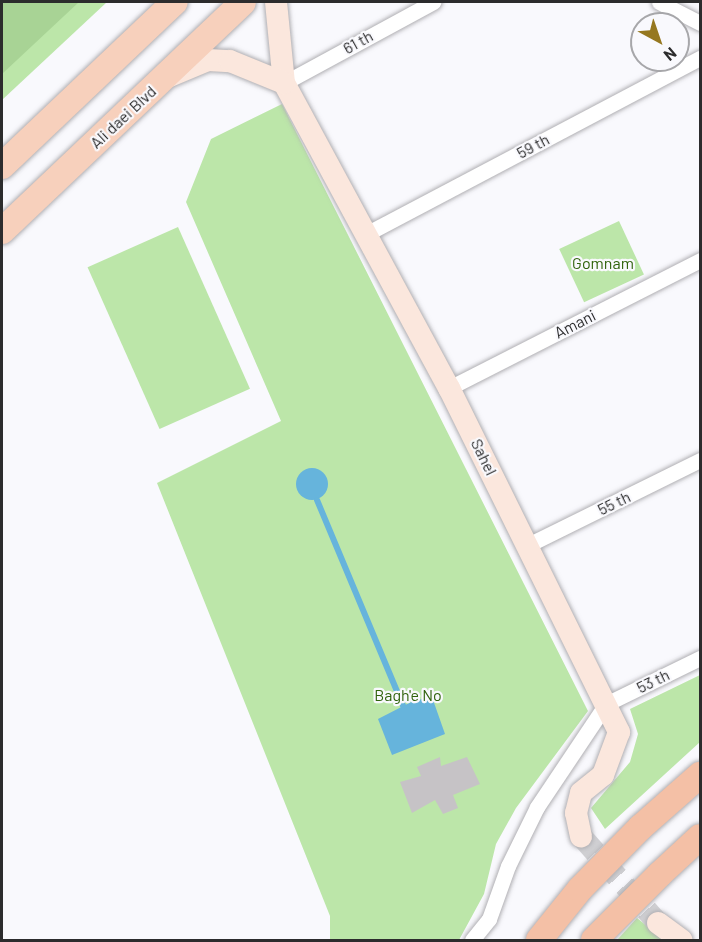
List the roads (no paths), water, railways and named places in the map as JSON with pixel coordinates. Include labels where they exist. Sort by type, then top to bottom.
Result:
[{"type":"highway","points":[[539,940],[580,889],[641,827],[700,775]]},
{"type":"highway","points":[[594,940],[700,837]]},
{"type":"main road","points":[[2,166],[175,2]]},
{"type":"main road","name":"Ali daei Blvd","points":[[2,231],[243,2]]},
{"type":"main road","points":[[165,77],[208,60],[230,61],[284,83],[276,2]]},
{"type":"main road","name":"Sahel","points":[[284,83],[449,388],[619,732],[603,775],[581,793],[576,813],[581,836]]},
{"type":"main road","points":[[658,922],[681,940]]},
{"type":"street","name":"61 th","points":[[284,83],[433,2]]},
{"type":"street","points":[[659,2],[700,22]]},
{"type":"street","points":[[681,2],[700,22]]},
{"type":"street","name":"59 th","points":[[366,234],[700,58]]},
{"type":"street","name":"Amani","points":[[449,388],[700,260]]},
{"type":"street","name":"55 th","points":[[528,545],[700,460]]},
{"type":"street","name":"53 th","points":[[606,704],[700,658]]},
{"type":"street","points":[[472,940],[489,919],[508,866],[537,807],[606,704]]},
{"type":"water","points":[[312,468],[323,473],[328,484],[323,495],[312,500],[301,495],[296,484],[301,473]]},
{"type":"water","points":[[432,697],[445,734],[392,755],[378,719],[413,701]]},
{"type":"waterway","points":[[317,500],[403,706]]},
{"type":"tunnel","points":[[581,836],[658,923]]},
{"type":"park label","name":"Gomnam","points":[[603,263]]},
{"type":"park label","name":"Bagh'e No","points":[[408,695]]}]
